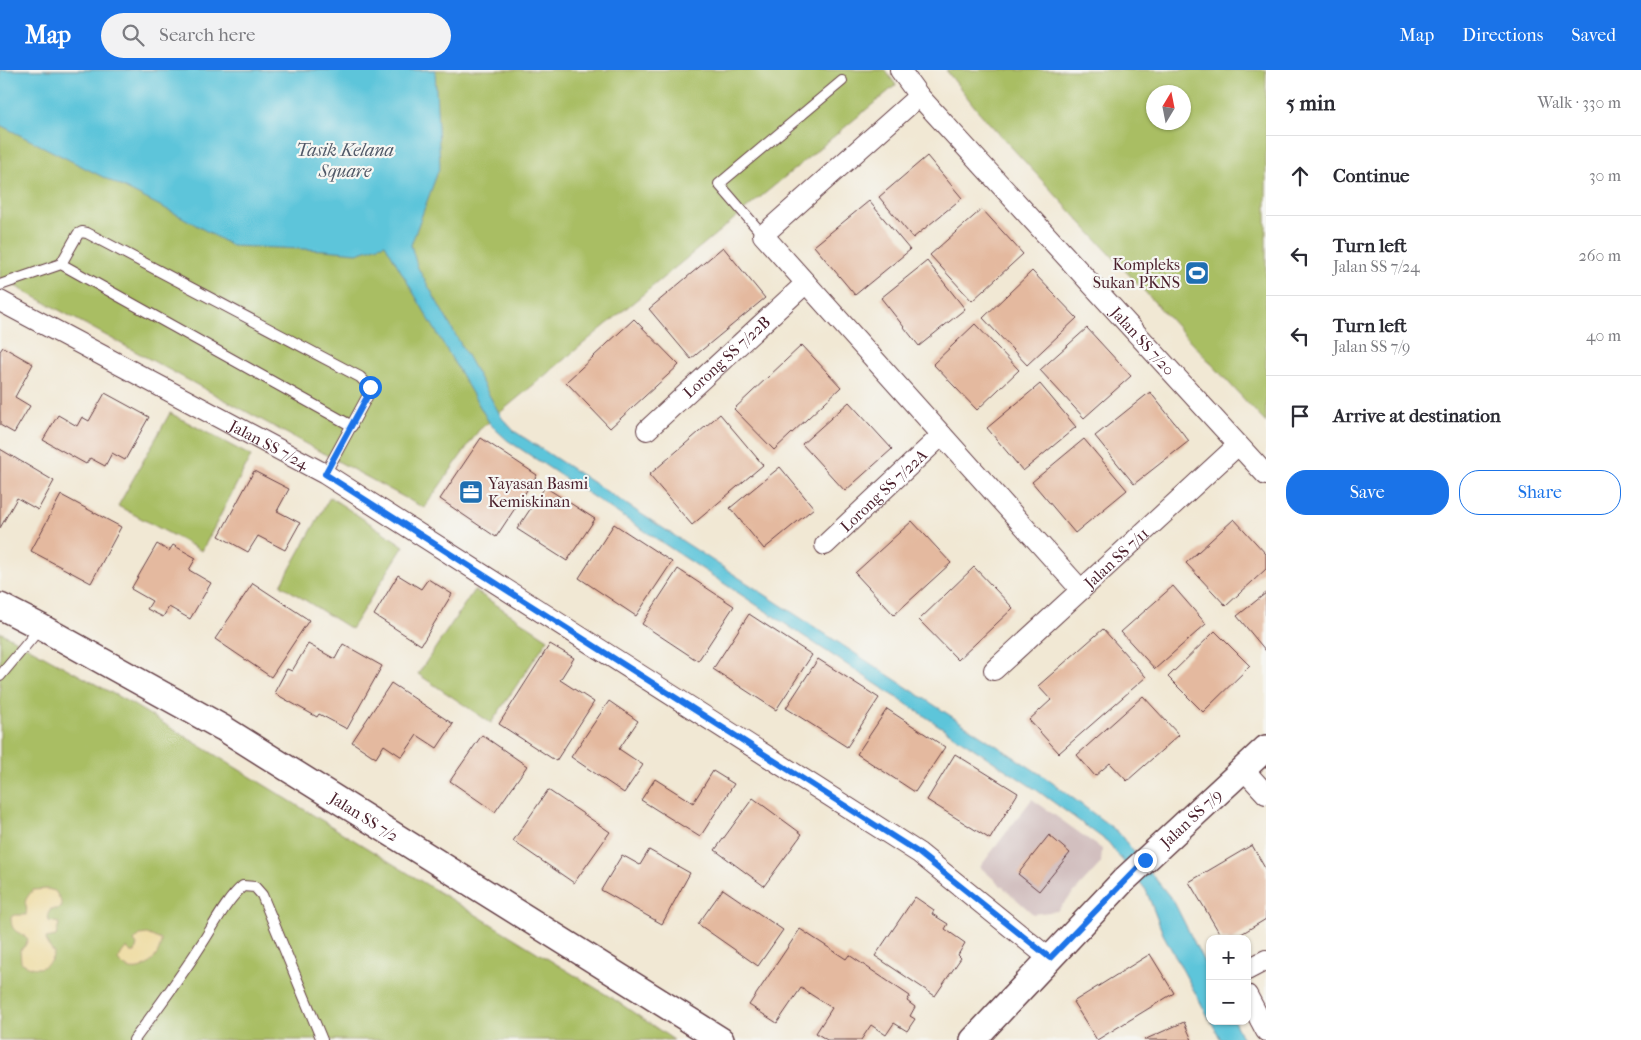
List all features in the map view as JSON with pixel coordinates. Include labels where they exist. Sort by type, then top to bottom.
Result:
[{"type":"street","name":"Jalan SS 7/20","points":[[900,70],[919,96],[1266,475]]},
{"type":"street","points":[[919,96],[762,234],[1082,590]]},
{"type":"street","name":"Lorong SS 7/22B","points":[[647,430],[806,283]]},
{"type":"street","name":"Jalan SS 7/24","points":[[0,301],[325,474],[919,853],[1050,958]]},
{"type":"street","name":"Lorong SS 7/22A","points":[[825,545],[942,434]]},
{"type":"street","name":"Jalan SS 7/11","points":[[994,670],[1238,445]]},
{"type":"street","name":"Jalan SS 7/2","points":[[0,606],[222,728],[721,1040]]},
{"type":"street","name":"Jalan SS 7/9","points":[[973,1040],[1123,881],[1266,748]]},
{"type":"street","points":[[1243,769],[1266,794]]},
{"type":"street","points":[[1251,968],[1266,960]]},
{"type":"street","points":[[1251,1003],[1266,1031]]},
{"type":"lane","points":[[762,234],[719,184],[842,81]]},
{"type":"lane","points":[[0,285],[61,264],[78,234],[82,232],[360,377],[370,387],[367,397],[325,474]]},
{"type":"lane","points":[[61,264],[352,426]]},
{"type":"lane","points":[[0,676],[41,627]]},
{"type":"lane","points":[[134,1040],[179,979],[220,917],[232,894],[243,886],[255,887],[262,895],[322,1040]]},
{"type":"shaded area","points":[[1032,799],[1102,849],[1101,863],[1057,911],[1033,914],[980,867]]},
{"type":"green space","points":[[0,70],[885,70],[896,85],[479,430],[424,508],[0,278]]},
{"type":"green space","name":"Kompleks Sukan PKNS","points":[[946,70],[1266,70],[1266,423],[978,111]]},
{"type":"green space","points":[[170,413],[251,456],[202,551],[118,506]]},
{"type":"green space","points":[[330,497],[404,546],[351,629],[281,585]]},
{"type":"green space","points":[[474,590],[548,639],[491,723],[418,674]]},
{"type":"green space","points":[[0,632],[132,704],[615,1000],[674,1040],[0,1040]]},
{"type":"sand","points":[[47,889],[55,891],[62,907],[51,909],[48,914],[49,921],[59,923],[56,936],[46,938],[47,944],[54,953],[52,959],[45,966],[36,968],[21,962],[20,950],[25,946],[28,939],[14,929],[11,917],[14,915],[26,915],[25,901],[33,890]]},
{"type":"sand","points":[[147,934],[161,940],[157,955],[146,966],[139,969],[131,969],[124,966],[118,960],[123,951],[127,948],[131,952],[135,952],[137,945],[134,941],[140,935]]},
{"type":"water","name":"Tasik Kelana Square","points":[[0,70],[435,70],[440,166],[411,245],[417,266],[502,418],[514,431],[1046,778],[1118,832],[1174,902],[1206,966],[1206,1013],[1163,934],[1146,890],[1108,842],[1038,791],[507,440],[490,424],[385,244],[357,253],[232,246],[182,217],[0,125]]},
{"type":"water","points":[[1213,1025],[1236,1025],[1243,1040],[1221,1040]]},
{"type":"building","points":[[927,156],[962,198],[913,238],[879,197]]},
{"type":"building","points":[[869,201],[910,250],[855,295],[814,246]]},
{"type":"building","points":[[982,209],[1023,254],[972,301],[930,255]]},
{"type":"building","points":[[723,247],[765,298],[691,359],[649,309]]},
{"type":"building","points":[[927,261],[965,309],[919,346],[881,298]]},
{"type":"building","points":[[1032,271],[1077,318],[1027,365],[983,318]]},
{"type":"building","points":[[634,319],[679,365],[610,428],[566,382]]},
{"type":"building","points":[[975,324],[1019,370],[977,410],[933,364]]},
{"type":"building","points":[[1087,328],[1131,376],[1084,418],[1040,370]]},
{"type":"building","points":[[802,345],[841,387],[774,450],[734,409]]},
{"type":"building","points":[[3,347],[33,364],[15,397],[30,406],[14,433],[0,425],[0,351]]},
{"type":"building","points":[[1040,384],[1076,427],[1023,471],[987,428]]},
{"type":"building","points":[[1150,392],[1189,441],[1134,484],[1095,436]]},
{"type":"building","points":[[105,393],[149,417],[125,460],[112,453],[105,466],[90,458],[86,464],[43,440],[58,415],[77,426],[82,417],[89,421]]},
{"type":"building","points":[[849,402],[892,449],[845,491],[802,444]]},
{"type":"building","points":[[720,414],[763,465],[692,525],[649,475]]},
{"type":"building","points":[[481,438],[537,475],[496,537],[440,499]]},
{"type":"building","points":[[1084,439],[1127,490],[1075,533],[1032,482]]},
{"type":"building","points":[[0,449],[54,481],[38,510],[17,498],[0,528]]},
{"type":"building","points":[[780,467],[814,508],[764,549],[730,508]]},
{"type":"building","points":[[254,471],[289,489],[277,511],[300,523],[285,550],[258,536],[248,552],[219,536]]},
{"type":"building","points":[[545,487],[595,519],[567,561],[517,529]]},
{"type":"building","points":[[61,495],[121,527],[91,583],[31,551]]},
{"type":"building","points":[[1234,519],[1266,554],[1266,569],[1226,606],[1186,563]]},
{"type":"building","points":[[912,521],[951,563],[894,615],[855,573]]},
{"type":"building","points":[[614,524],[672,562],[636,616],[579,578]]},
{"type":"building","points":[[157,544],[169,551],[173,545],[196,558],[189,570],[211,583],[190,619],[169,607],[163,617],[147,609],[152,601],[131,589]]},
{"type":"building","points":[[974,567],[1013,608],[958,660],[919,620]]},
{"type":"building","points":[[678,569],[734,606],[698,661],[642,624]]},
{"type":"building","points":[[398,575],[421,589],[428,579],[452,594],[421,645],[374,615]]},
{"type":"building","points":[[253,583],[309,620],[271,677],[215,639]]},
{"type":"building","points":[[1173,586],[1206,624],[1155,669],[1121,632]]},
{"type":"building","points":[[1266,593],[1266,651],[1237,616]]},
{"type":"building","points":[[749,614],[812,655],[776,710],[713,669]]},
{"type":"building","points":[[1103,629],[1146,677],[1059,753],[1029,720],[1051,700],[1038,686]]},
{"type":"building","points":[[1215,631],[1250,666],[1203,712],[1168,677]]},
{"type":"building","points":[[308,644],[335,659],[343,644],[382,666],[347,729],[319,714],[317,717],[274,693],[287,669],[292,671]]},
{"type":"building","points":[[550,644],[574,658],[560,680],[594,702],[556,761],[499,724]]},
{"type":"building","points":[[818,659],[879,698],[847,747],[786,708]]},
{"type":"building","points":[[391,683],[453,724],[437,748],[417,735],[402,757],[384,745],[376,758],[352,742]]},
{"type":"building","points":[[1143,696],[1179,735],[1127,781],[1110,763],[1095,776],[1077,755]]},
{"type":"building","points":[[609,701],[638,721],[619,749],[643,765],[624,793],[571,757]]},
{"type":"building","points":[[887,709],[945,747],[915,792],[857,754]]},
{"type":"building","points":[[482,735],[527,766],[495,812],[450,781]]},
{"type":"building","points":[[955,754],[1018,793],[990,839],[927,800]]},
{"type":"building","points":[[713,771],[734,784],[700,837],[641,800],[655,779],[693,803]]},
{"type":"building","points":[[548,790],[610,832],[574,883],[513,841]]},
{"type":"building","points":[[753,798],[802,834],[764,886],[715,850]]},
{"type":"building","points":[[1049,835],[1070,853],[1039,891],[1018,874]]},
{"type":"building","points":[[1252,845],[1266,870],[1266,919],[1240,935],[1221,935],[1189,882]]},
{"type":"building","points":[[649,850],[690,873],[662,924],[601,890],[622,855],[640,865]]},
{"type":"building","points":[[723,889],[783,930],[758,966],[698,924]]},
{"type":"building","points":[[915,897],[934,910],[932,914],[948,924],[945,929],[965,943],[958,955],[961,958],[935,996],[875,956]]},
{"type":"building","points":[[800,929],[846,959],[849,955],[910,996],[907,1001],[915,1007],[910,1016],[915,1019],[907,1031],[894,1023],[886,1035],[871,1025],[861,1040],[827,1040],[816,1033],[832,1008],[801,988],[777,1023],[749,1005]]},
{"type":"building","points":[[1150,954],[1174,993],[1097,1040],[1073,1002]]},
{"type":"building","points":[[1184,1022],[1192,1040],[1144,1040]]},
{"type":"place","name":"Kompleks Sukan PKNS","points":[[1197,273]]},
{"type":"place","name":"Yayasan Basmi Kemiskinan","points":[[471,492]]},
{"type":"route","points":[[370,387],[367,397],[325,474],[919,853],[1050,958],[1145,860]]}]
